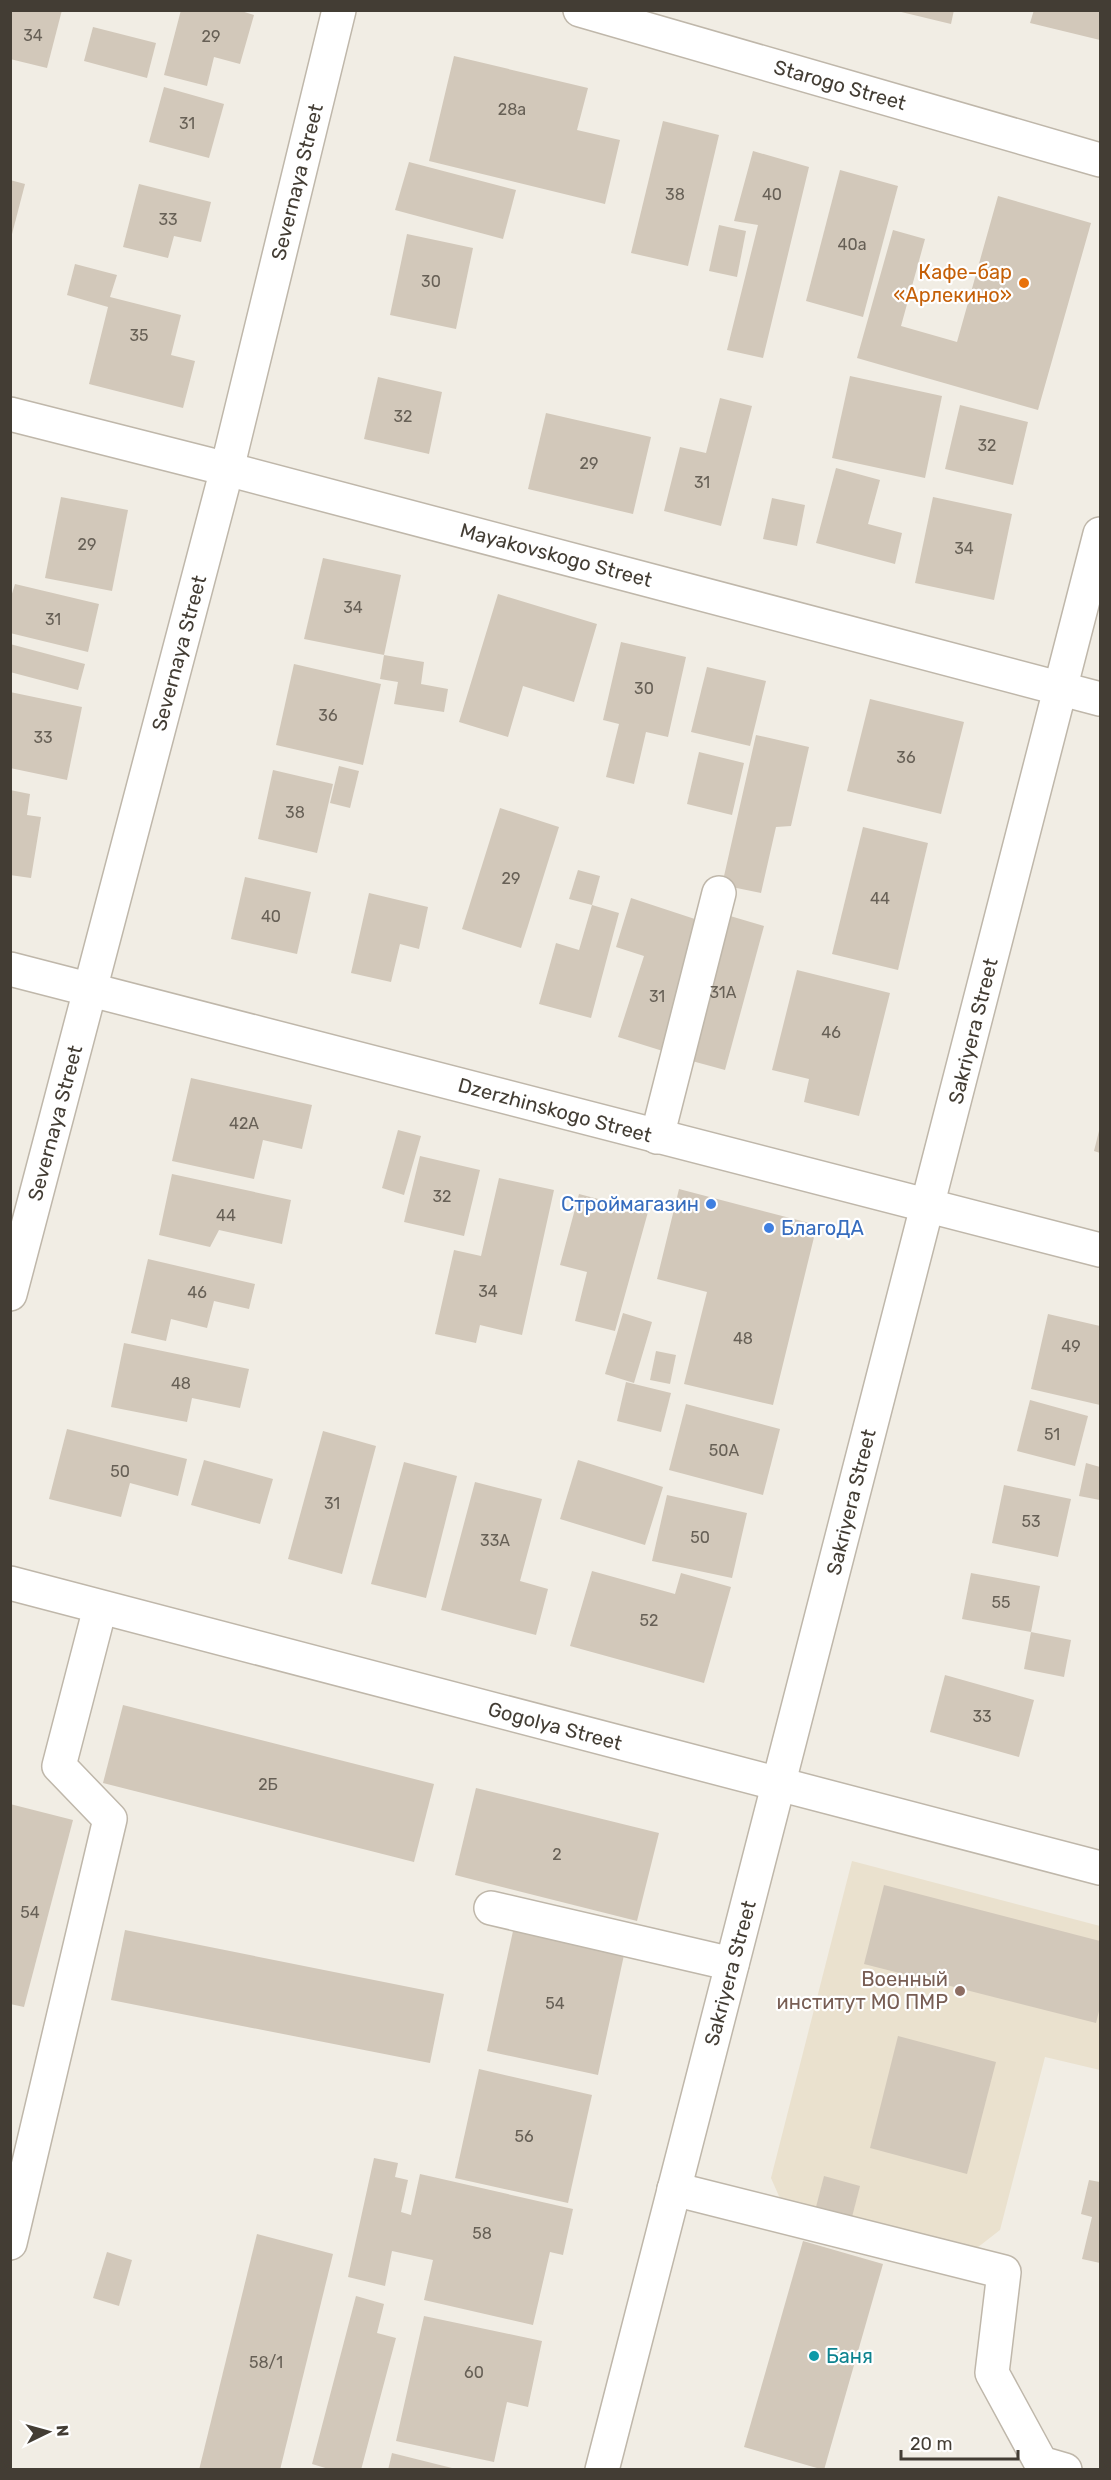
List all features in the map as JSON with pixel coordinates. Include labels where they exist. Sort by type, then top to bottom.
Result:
[{"type":"street","name":"Severnaya Street","points":[[10,1294],[227,469],[339,10]]},
{"type":"street","name":"Starogo Street","points":[[580,10],[1101,160]]},
{"type":"street","name":"Mayakovskogo Street","points":[[10,414],[1101,699]]},
{"type":"street","name":"Sakriyera Street","points":[[602,2469],[1101,534]]},
{"type":"street","points":[[657,1137],[718,894]]},
{"type":"street","name":"Dzerzhinskogo Street","points":[[10,969],[1101,1250]]},
{"type":"street","name":"Gogolya Street","points":[[10,1583],[1101,1868]]},
{"type":"street","points":[[10,2243],[110,1819],[59,1766],[100,1608]]},
{"type":"street","points":[[491,1908],[732,1964]]},
{"type":"street","points":[[674,2189],[1004,2272],[992,2373],[1041,2463],[1065,2469]]},
{"type":"shaded area","name":"Военный институт МО ПМР","points":[[852,1861],[1100,1926],[1100,2070],[1045,2057],[1000,2230],[973,2251],[782,2203],[771,2178]]},
{"type":"building","points":[[10,10],[62,10],[47,68],[10,59]]},
{"type":"building","points":[[181,10],[238,10],[254,15],[240,64],[214,57],[207,86],[164,75]]},
{"type":"building","points":[[893,10],[954,10],[951,24]]},
{"type":"building","points":[[1034,10],[1100,10],[1100,40],[1030,23]]},
{"type":"building","points":[[93,27],[156,43],[147,78],[84,61]]},
{"type":"building","points":[[454,56],[588,88],[577,130],[620,140],[605,204],[429,161]]},
{"type":"building","points":[[164,87],[224,104],[209,158],[149,142]]},
{"type":"building","points":[[663,121],[719,135],[688,266],[631,253]]},
{"type":"building","points":[[753,151],[809,167],[763,358],[727,350],[758,225],[734,221]]},
{"type":"building","points":[[409,162],[516,190],[503,239],[395,210]]},
{"type":"building","points":[[840,170],[898,186],[863,317],[806,301]]},
{"type":"building","points":[[10,180],[25,184],[11,238],[10,238]]},
{"type":"building","points":[[139,184],[211,202],[201,242],[174,236],[168,258],[123,247]]},
{"type":"building","name":"Кафе-бар «Арлекино»","points":[[998,196],[1091,223],[1038,410],[857,358],[893,230],[925,239],[901,326],[957,342]]},
{"type":"building","points":[[719,225],[746,231],[737,277],[709,271]]},
{"type":"building","points":[[407,234],[473,248],[456,329],[390,315]]},
{"type":"building","points":[[75,264],[117,275],[110,297],[181,315],[171,355],[195,361],[183,408],[89,384],[108,307],[67,295]]},
{"type":"building","points":[[850,376],[942,396],[925,478],[832,458]]},
{"type":"building","points":[[378,377],[442,392],[429,454],[364,439]]},
{"type":"building","points":[[720,398],[752,406],[721,526],[664,511],[680,447],[706,453]]},
{"type":"building","points":[[960,405],[1028,422],[1013,485],[945,469]]},
{"type":"building","points":[[546,413],[651,437],[633,514],[528,489]]},
{"type":"building","points":[[836,468],[880,480],[868,524],[902,533],[895,564],[816,543]]},
{"type":"building","points":[[61,497],[128,510],[112,591],[45,578]]},
{"type":"building","points":[[933,497],[1012,514],[994,600],[915,583]]},
{"type":"building","points":[[772,498],[805,505],[797,546],[763,539]]},
{"type":"building","points":[[323,558],[401,575],[384,655],[304,639]]},
{"type":"building","points":[[15,584],[99,604],[88,652],[10,633],[10,600]]},
{"type":"building","points":[[498,594],[597,624],[574,702],[523,686],[508,737],[459,722]]},
{"type":"building","points":[[621,642],[686,657],[668,737],[646,732],[634,784],[606,777],[619,724],[603,720]]},
{"type":"building","points":[[10,644],[85,664],[78,690],[10,672]]},
{"type":"building","points":[[384,655],[424,662],[421,684],[448,689],[444,712],[394,704],[398,682],[380,679]]},
{"type":"building","points":[[294,664],[381,684],[363,765],[276,745]]},
{"type":"building","points":[[707,667],[766,681],[750,746],[691,732]]},
{"type":"building","points":[[10,692],[82,707],[67,780],[10,768]]},
{"type":"building","points":[[870,699],[964,722],[941,814],[847,791]]},
{"type":"building","points":[[756,735],[809,747],[791,826],[776,827],[761,893],[722,885]]},
{"type":"building","points":[[699,752],[744,763],[732,815],[687,804]]},
{"type":"building","points":[[339,766],[359,771],[350,808],[330,803]]},
{"type":"building","points":[[273,770],[333,784],[317,853],[258,839]]},
{"type":"building","points":[[10,790],[30,794],[27,815],[41,817],[31,878],[10,875]]},
{"type":"building","points":[[500,808],[559,827],[521,948],[462,929]]},
{"type":"building","points":[[863,827],[928,843],[898,970],[832,954]]},
{"type":"building","points":[[578,870],[600,876],[592,905],[569,899]]},
{"type":"building","points":[[245,877],[311,892],[297,954],[231,939]]},
{"type":"building","points":[[369,893],[428,907],[419,949],[400,944],[391,982],[351,973]]},
{"type":"building","points":[[631,898],[707,923],[666,1052],[618,1037],[644,956],[616,947]]},
{"type":"building","points":[[592,905],[619,913],[591,1018],[539,1004],[556,943],[579,950]]},
{"type":"building","points":[[720,913],[764,926],[725,1070],[681,1058]]},
{"type":"building","points":[[797,970],[890,993],[859,1116],[804,1102],[809,1079],[772,1070]]},
{"type":"building","points":[[191,1078],[312,1105],[302,1149],[263,1140],[254,1179],[172,1161]]},
{"type":"building","points":[[1100,1127],[1100,1153],[1094,1151]]},
{"type":"building","points":[[398,1130],[421,1136],[404,1195],[382,1188]]},
{"type":"building","points":[[420,1156],[480,1170],[464,1236],[404,1222]]},
{"type":"building","points":[[172,1174],[291,1200],[282,1244],[219,1230],[210,1247],[159,1235]]},
{"type":"building","points":[[499,1178],[554,1190],[522,1335],[480,1325],[476,1343],[435,1334],[454,1250],[481,1256]]},
{"type":"building","points":[[679,1189],[817,1225],[773,1405],[684,1384],[707,1292],[657,1279]]},
{"type":"building","points":[[579,1194],[648,1212],[615,1331],[575,1321],[587,1272],[560,1265]]},
{"type":"building","points":[[148,1259],[255,1284],[249,1309],[214,1301],[207,1328],[171,1319],[166,1341],[131,1333]]},
{"type":"building","points":[[623,1313],[652,1322],[634,1383],[605,1374]]},
{"type":"building","points":[[1048,1314],[1100,1326],[1100,1405],[1031,1389]]},
{"type":"building","points":[[124,1343],[249,1369],[240,1408],[192,1398],[187,1422],[111,1407]]},
{"type":"building","points":[[656,1351],[676,1355],[670,1384],[650,1380]]},
{"type":"building","points":[[626,1382],[671,1393],[661,1432],[617,1421]]},
{"type":"building","points":[[1030,1400],[1088,1416],[1075,1466],[1017,1451]]},
{"type":"building","points":[[686,1404],[780,1429],[763,1495],[669,1470]]},
{"type":"building","points":[[67,1429],[187,1459],[178,1496],[130,1483],[121,1517],[49,1499]]},
{"type":"building","points":[[323,1431],[376,1446],[342,1574],[288,1559]]},
{"type":"building","points":[[204,1460],[273,1479],[260,1524],[191,1505]]},
{"type":"building","points":[[578,1460],[663,1487],[645,1545],[560,1519]]},
{"type":"building","points":[[404,1462],[457,1476],[426,1598],[371,1584]]},
{"type":"building","points":[[1086,1463],[1100,1467],[1100,1500],[1079,1496]]},
{"type":"building","points":[[475,1482],[542,1499],[520,1581],[548,1589],[536,1635],[441,1610]]},
{"type":"building","points":[[1004,1485],[1071,1499],[1058,1557],[992,1543]]},
{"type":"building","points":[[667,1495],[747,1513],[732,1578],[652,1561]]},
{"type":"building","points":[[592,1571],[675,1594],[681,1573],[731,1587],[704,1683],[570,1646]]},
{"type":"building","points":[[971,1573],[1040,1586],[1031,1632],[962,1619]]},
{"type":"building","points":[[1031,1632],[1071,1640],[1064,1677],[1024,1669]]},
{"type":"building","points":[[945,1675],[1034,1700],[1019,1757],[930,1732]]},
{"type":"building","points":[[123,1705],[434,1784],[414,1862],[103,1783]]},
{"type":"building","points":[[476,1788],[659,1833],[637,1921],[455,1875]]},
{"type":"building","points":[[10,1804],[73,1820],[24,2007],[10,2004]]},
{"type":"building","points":[[884,1885],[1100,1941],[1100,2007],[1096,2023],[864,1964]]},
{"type":"building","points":[[125,1930],[444,1994],[430,2063],[111,2000]]},
{"type":"building","points":[[513,1931],[624,1955],[598,2075],[487,2051]]},
{"type":"building","points":[[898,2036],[996,2062],[967,2174],[870,2148]]},
{"type":"building","points":[[479,2069],[592,2095],[568,2203],[455,2178]]},
{"type":"building","points":[[374,2158],[398,2163],[395,2177],[408,2180],[401,2212],[411,2215],[420,2174],[573,2209],[563,2255],[550,2252],[533,2325],[424,2300],[433,2260],[392,2251],[385,2286],[348,2277]]},
{"type":"building","points":[[824,2176],[860,2186],[852,2217],[816,2207]]},
{"type":"building","points":[[1089,2180],[1100,2182],[1100,2263],[1082,2259],[1092,2217],[1081,2214]]},
{"type":"building","points":[[257,2234],[333,2254],[280,2470],[199,2470]]},
{"type":"building","name":"Баня","points":[[803,2241],[883,2264],[824,2470],[744,2447]]},
{"type":"building","points":[[107,2252],[132,2260],[119,2306],[93,2298]]},
{"type":"building","points":[[356,2296],[384,2304],[377,2333],[396,2338],[361,2470],[332,2470],[312,2464]]},
{"type":"building","points":[[424,2316],[542,2341],[528,2407],[507,2402],[494,2462],[396,2441]]},
{"type":"building","points":[[392,2453],[456,2469],[456,2470],[388,2470]]},
{"type":"place","name":"Кафе-бар «Арлекино»","points":[[1024,283]]},
{"type":"place","name":"Строймагазин","points":[[711,1204]]},
{"type":"place","name":"БлагоДА","points":[[769,1228]]},
{"type":"place","name":"Военный институт МО ПМР","points":[[960,1991]]},
{"type":"place","name":"Баня","points":[[814,2356]]}]
